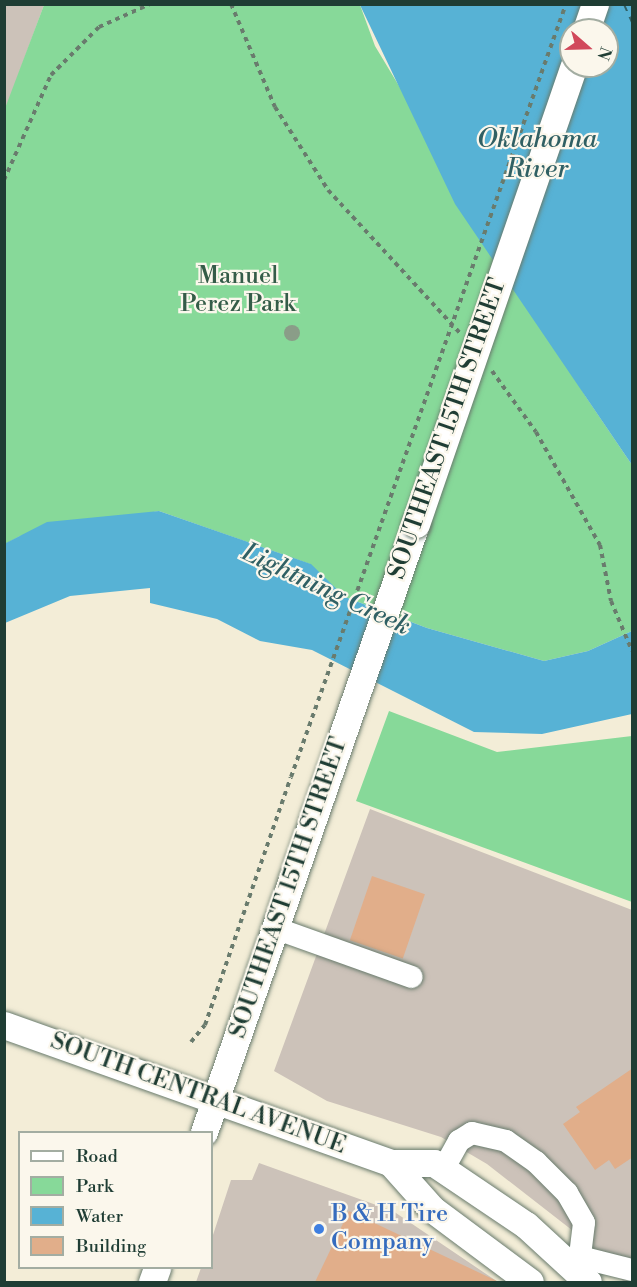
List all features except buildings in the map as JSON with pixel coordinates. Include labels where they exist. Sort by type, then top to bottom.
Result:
[{"type":"main road","name":"SOUTHEAST 15TH STREET","points":[[204,1131],[570,78]]},
{"type":"main road","name":"SOUTH CENTRAL AVENUE","points":[[4,1025],[391,1163],[434,1163],[526,1225],[583,1271]]},
{"type":"main road","name":"SOUTH CENTRAL AVENUE","points":[[391,1163],[432,1209],[530,1282]]},
{"type":"lane","points":[[275,928],[412,977]]},
{"type":"lane","points":[[444,1168],[459,1141],[472,1133],[506,1141],[567,1192],[584,1223],[583,1271],[633,1269]]},
{"type":"path","points":[[4,180],[51,75],[99,27],[150,4]]},
{"type":"path","points":[[231,4],[275,107],[328,190],[462,336]]},
{"type":"path","points":[[191,1042],[205,1025],[566,4]]},
{"type":"path","points":[[485,363],[520,406],[590,524],[604,554],[611,601],[633,651]]},
{"type":"shaded area","points":[[5,5],[44,5],[5,111]]},
{"type":"shaded area","points":[[370,809],[632,910],[632,1282],[624,1282],[577,1234],[487,1164],[441,1137],[327,1101],[274,1071]]},
{"type":"shaded area","name":"B & H Tire Company","points":[[259,1163],[393,1211],[498,1282],[196,1282],[201,1269],[213,1269],[213,1235],[231,1180],[252,1180]]},
{"type":"green space","name":"Manuel Perez Park","points":[[44,5],[360,5],[375,46],[586,397],[632,465],[632,631],[588,651],[544,661],[427,628],[345,597],[310,564],[159,511],[20,536],[5,544],[4,111]]},
{"type":"green space","points":[[389,711],[497,752],[632,736],[632,902],[356,801]]},
{"type":"water","name":"Oklahoma River","points":[[360,5],[632,5],[632,465],[455,204]]},
{"type":"water","name":"Lightning Creek","points":[[159,511],[311,564],[345,597],[427,628],[544,661],[588,651],[632,631],[632,714],[542,734],[474,732],[312,650],[260,641],[217,619],[150,603],[150,588],[70,596],[5,623],[4,544],[47,522]]},
{"type":"ferry route","points":[[624,4],[632,22]]},
{"type":"place","name":"B & H Tire Company","points":[[319,1229]]}]
